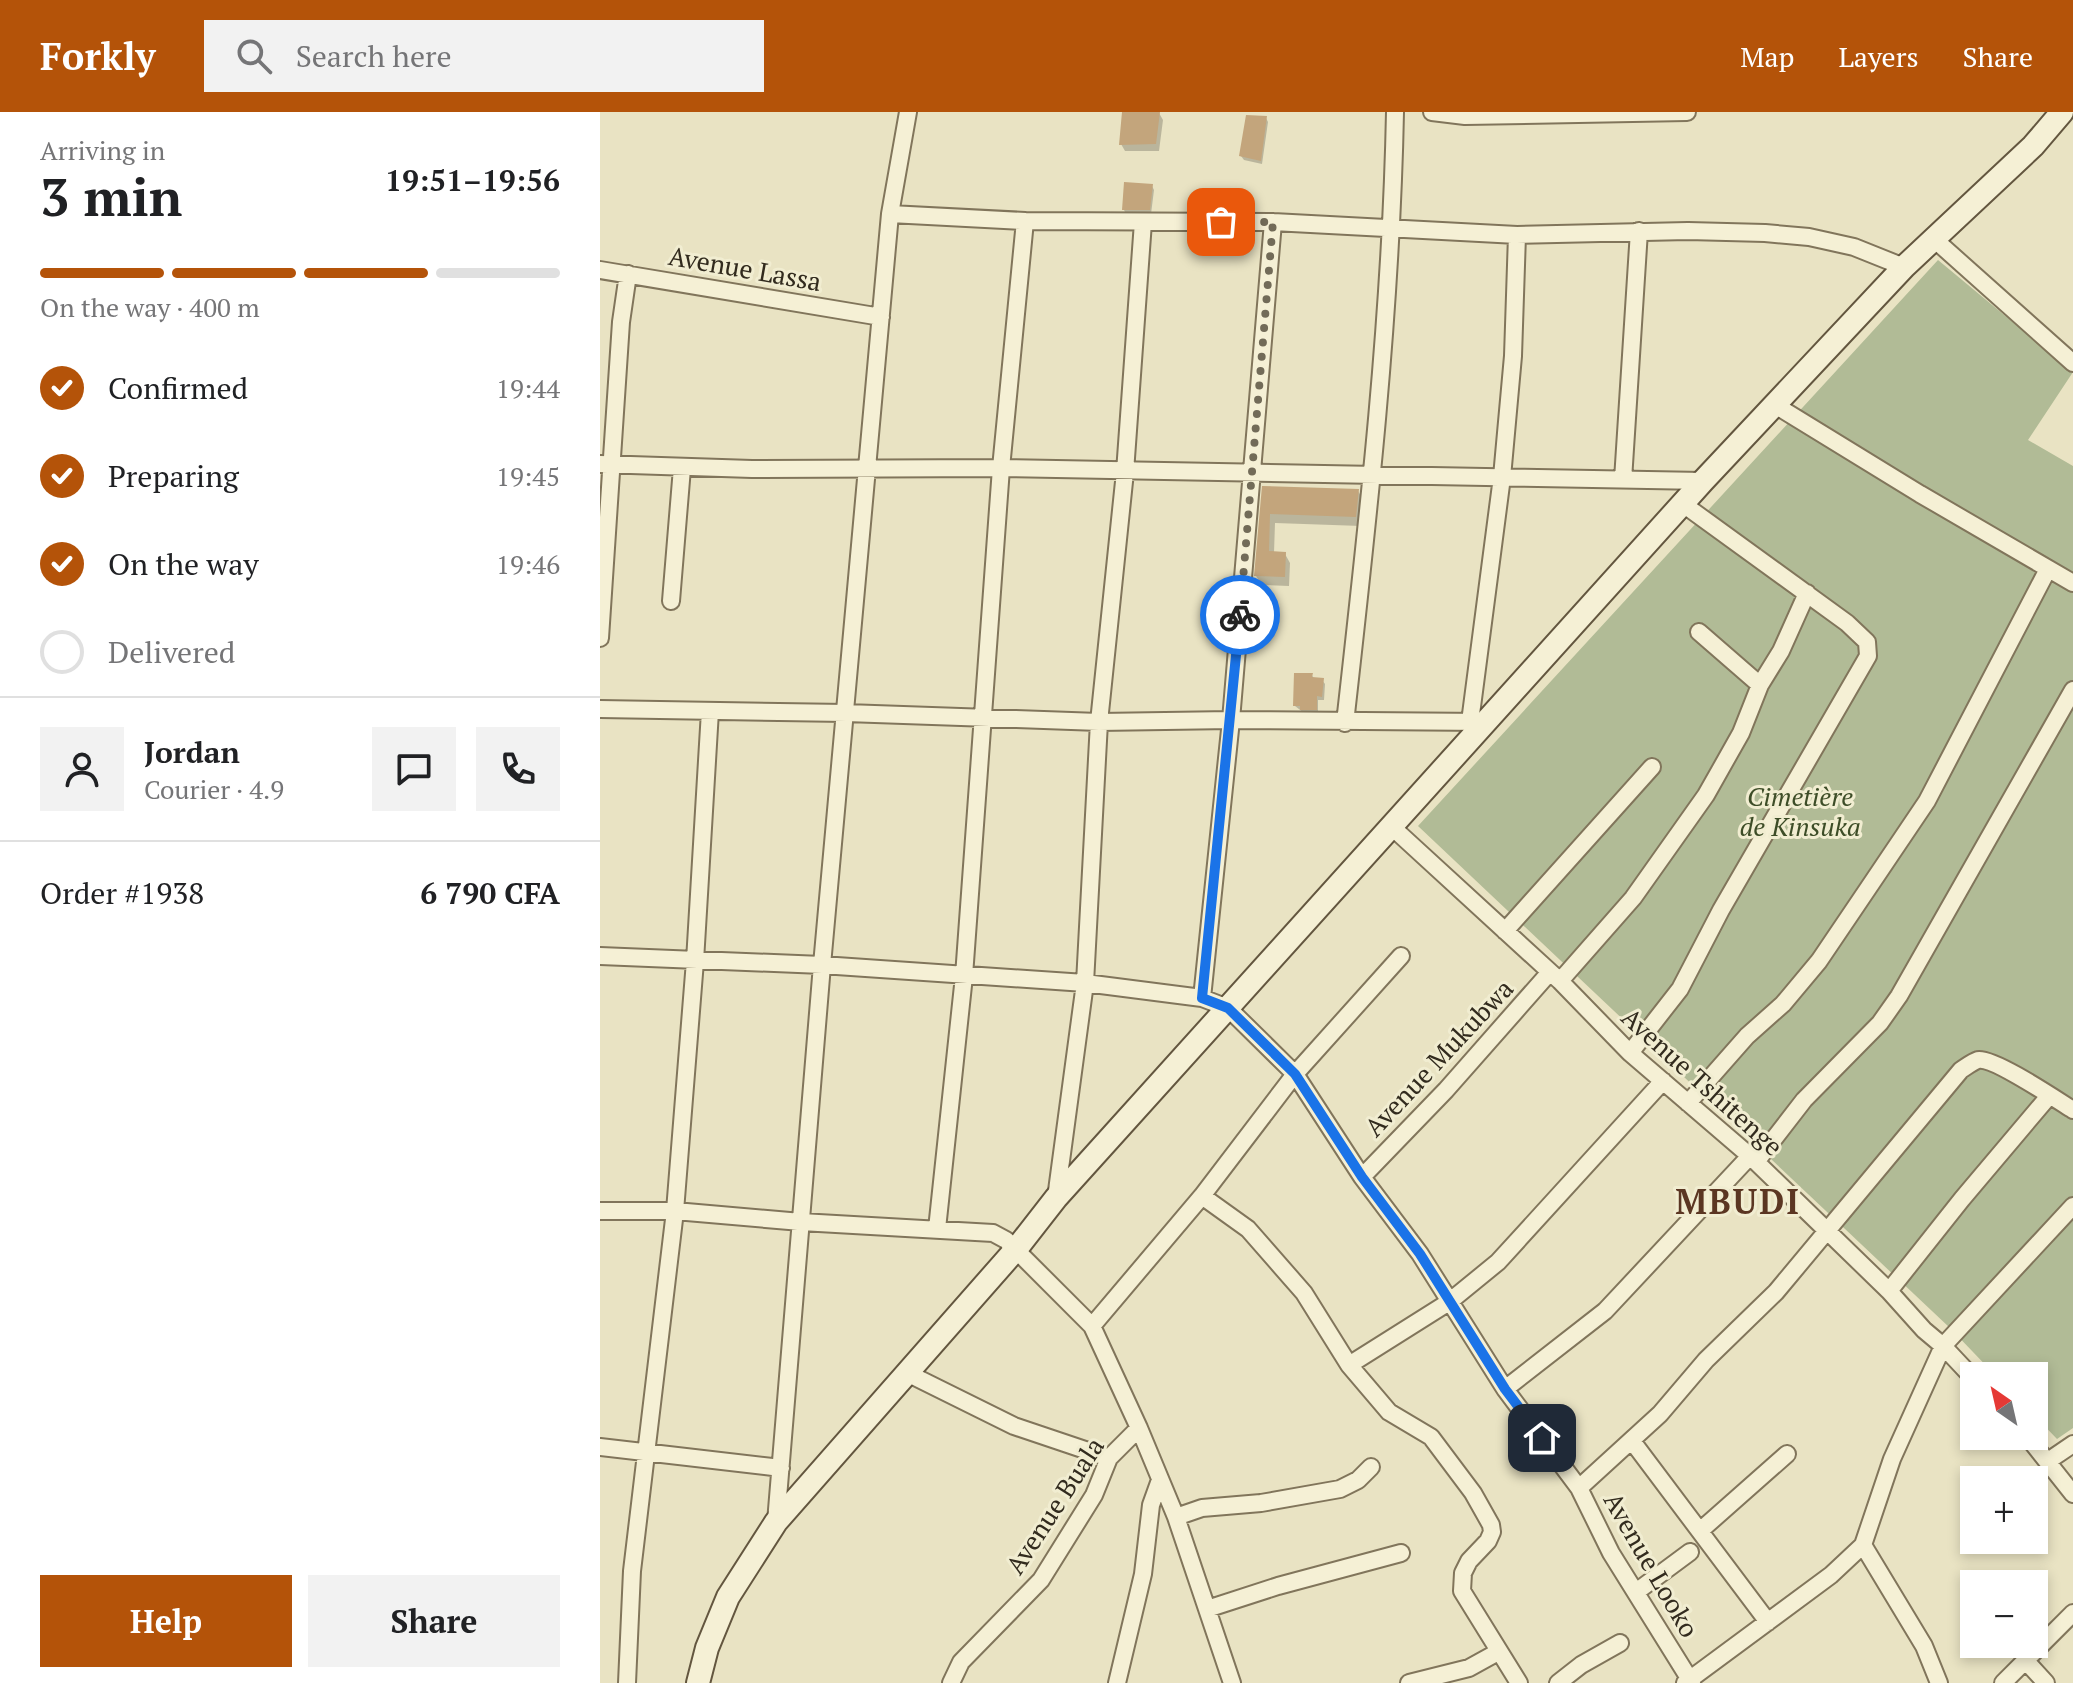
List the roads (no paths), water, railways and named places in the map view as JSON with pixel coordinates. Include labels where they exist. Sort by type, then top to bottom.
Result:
[{"type":"street","points":[[776,1522],[822,965],[890,214],[908,112]]},
{"type":"street","points":[[1345,723],[1372,474],[1393,230],[1395,112]]},
{"type":"street","points":[[1432,112],[1687,112]]},
{"type":"street","points":[[698,1683],[707,1648],[728,1597],[776,1522],[1017,1248],[1056,1198],[1392,827],[1479,722],[1904,267],[2033,146],[2062,112]]},
{"type":"street","points":[[890,214],[1025,221],[1273,222],[1517,235],[1703,231],[1809,237],[1854,247],[1904,267]]},
{"type":"street","points":[[937,1229],[964,976],[1001,468],[1025,221]]},
{"type":"street","points":[[1056,1198],[1085,983],[1099,722],[1125,472],[1143,222]]},
{"type":"street","points":[[1202,998],[1231,720],[1273,222]]},
{"type":"street","points":[[1623,480],[1639,231]]},
{"type":"street","points":[[1479,722],[1513,356],[1517,235]]},
{"type":"street","points":[[1934,239],[2073,363]]},
{"type":"street","name":"Avenue Lassa","points":[[600,270],[881,317]]},
{"type":"street","points":[[600,638],[606,464],[628,274]]},
{"type":"street","points":[[1775,405],[2073,583]]},
{"type":"street","points":[[606,464],[682,468],[1001,468],[1703,481]]},
{"type":"street","points":[[671,601],[682,468]]},
{"type":"street","points":[[1630,1053],[1680,989],[1721,910],[1868,656],[1867,642],[1847,623],[1683,504]]},
{"type":"street","points":[[1688,1103],[1747,1036],[1783,1004],[1819,961],[1893,852],[1927,801],[2048,569]]},
{"type":"street","name":"Avenue Mukubwa","points":[[1362,1177],[1555,977],[1614,921],[1665,856],[1706,795],[1741,733],[1760,685],[1781,651],[1807,593]]},
{"type":"street","points":[[1699,632],[1760,685]]},
{"type":"street","points":[[1505,1389],[1605,1311],[1880,1023],[1899,996],[2073,690]]},
{"type":"street","points":[[600,709],[846,713],[1099,722],[1479,722]]},
{"type":"street","points":[[627,1683],[632,1571],[675,1211],[695,961],[710,711]]},
{"type":"street","points":[[1505,931],[1652,767]]},
{"type":"street","name":"Avenue Tshitenge","points":[[1392,827],[1555,977],[1630,1053],[1753,1159],[1960,1364]]},
{"type":"street","points":[[600,956],[822,965],[1085,983],[1202,998],[1228,1008]]},
{"type":"street","points":[[1092,1326],[1202,1196],[1295,1074],[1401,956]]},
{"type":"street","name":"Avenue Looko","points":[[1228,1008],[1295,1074],[1362,1177],[1420,1254],[1505,1389],[1579,1488],[1611,1553],[1689,1682]]},
{"type":"street","points":[[1579,1488],[1660,1414],[1706,1360],[1776,1292],[1961,1070],[1977,1060],[2003,1067],[2073,1110]]},
{"type":"street","points":[[1349,1365],[1449,1302],[1498,1262],[1663,1081]]},
{"type":"street","points":[[1889,1291],[2049,1096]]},
{"type":"street","points":[[1202,1196],[1248,1229],[1304,1293],[1349,1365],[1389,1412],[1431,1437],[1473,1493],[1491,1525],[1488,1541],[1469,1561],[1463,1573],[1462,1591],[1519,1683]]},
{"type":"street","points":[[1689,1682],[1831,1575],[1863,1545],[1892,1459],[1943,1346],[2073,1206]]},
{"type":"street","points":[[600,1211],[675,1211],[993,1233],[1017,1248],[1092,1326],[1176,1517],[1232,1683]]},
{"type":"street","points":[[907,1373],[1014,1426],[1109,1458]]},
{"type":"street","name":"Avenue Buala","points":[[951,1683],[961,1662],[1041,1580],[1094,1495],[1109,1458],[1139,1428]]},
{"type":"street","points":[[1632,1441],[1768,1622]]},
{"type":"street","points":[[2048,1461],[2073,1444]]},
{"type":"street","points":[[600,1447],[781,1468]]},
{"type":"street","points":[[2039,1450],[2073,1494]]},
{"type":"street","points":[[1701,1530],[1787,1454]]},
{"type":"street","points":[[1176,1517],[1202,1508],[1261,1503],[1340,1489],[1358,1480],[1371,1467]]},
{"type":"street","points":[[1117,1683],[1143,1574],[1151,1505],[1160,1480]]},
{"type":"street","points":[[1863,1545],[1924,1646],[1939,1683]]},
{"type":"street","points":[[1636,1592],[1690,1552]]},
{"type":"street","points":[[1207,1609],[1278,1586],[1401,1553]]},
{"type":"street","points":[[2003,1683],[2073,1613]]},
{"type":"street","points":[[1558,1683],[1581,1665],[1620,1643]]},
{"type":"street","points":[[1409,1683],[1469,1668],[1498,1652]]},
{"type":"street","points":[[2025,1660],[2046,1683]]},
{"type":"district","name":"MBUDI","points":[[1738,1202]]},
{"type":"park label","name":"Cimetière de Kinsuka","points":[[1800,812]]}]
